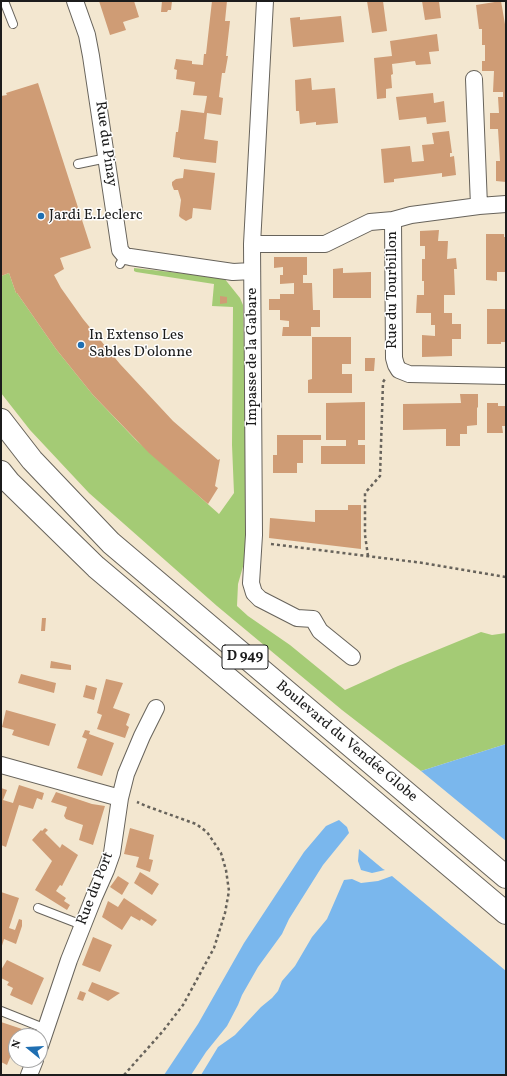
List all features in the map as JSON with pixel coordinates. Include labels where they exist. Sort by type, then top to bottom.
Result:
[{"type":"main road","name":"Boulevard du Vendée Globe","points":[[1,420],[32,460],[110,543],[506,877]]},
{"type":"main road","name":"Boulevard du Vendée Globe","points":[[1,472],[9,482],[96,567],[506,913]]},
{"type":"street","name":"Rue du Pinay","points":[[75,1],[88,42],[120,250],[123,260],[233,272],[252,271]]},
{"type":"street","name":"Impasse de la Gabare","points":[[265,1],[252,244],[254,542],[251,583],[254,593],[260,599],[298,618],[312,619],[320,631],[352,658]]},
{"type":"street","points":[[474,79],[479,206]]},
{"type":"street","name":"Rue du Tourbillon","points":[[252,244],[325,244],[370,222],[393,220],[411,215],[506,204]]},
{"type":"street","name":"Rue du Tourbillon","points":[[393,220],[394,358],[399,370],[408,374],[506,376]]},
{"type":"street","name":"Rue du Port","points":[[46,1028],[82,925],[112,853],[120,798],[126,774],[156,708]]},
{"type":"street","points":[[1,765],[120,798]]},
{"type":"lane","points":[[4,1],[13,24]]},
{"type":"lane","points":[[78,164],[107,158]]},
{"type":"lane","points":[[38,908],[82,925]]},
{"type":"lane","points":[[1,1011],[44,1028]]},
{"type":"path","points":[[368,556],[365,535],[365,493],[380,476],[383,382],[396,365]]},
{"type":"path","points":[[254,542],[368,556],[506,577]]},
{"type":"path","points":[[124,1075],[163,1031],[183,1005],[214,948],[226,913],[229,891],[226,870],[221,853],[208,832],[196,824],[146,806]]},
{"type":"green space","points":[[134,268],[224,278],[240,298],[243,305],[249,516],[244,563],[238,584],[237,606],[248,616],[290,645],[345,690],[398,666],[481,632],[492,635],[506,633],[506,744],[421,771],[342,710],[217,606],[89,493],[30,430],[1,393],[1,276],[9,273],[16,293],[56,349],[93,395],[136,440],[219,514],[234,493],[232,445],[233,307],[212,306],[214,284],[136,272],[134,271]]},
{"type":"water","points":[[506,744],[506,841],[421,771]]},
{"type":"water","points":[[339,820],[347,827],[349,833],[323,865],[289,919],[282,934],[258,967],[227,1026],[206,1052],[191,1075],[164,1075],[198,1024],[244,943],[304,852],[326,826]]},
{"type":"water","points":[[359,849],[385,870],[372,873],[361,870],[358,861]]},
{"type":"water","points":[[392,876],[506,971],[506,1075],[201,1075],[218,1047],[235,1035],[278,991],[282,981],[295,966],[312,937],[327,919],[344,880],[352,879],[361,883],[378,881]]},
{"type":"building","points":[[99,1],[134,1],[139,17],[123,22],[126,30],[110,35]]},
{"type":"building","points":[[162,1],[172,1],[171,10],[161,12]]},
{"type":"building","points":[[212,1],[227,1],[225,21],[230,21],[226,56],[228,56],[225,73],[222,73],[219,97],[223,98],[221,115],[207,113],[204,139],[218,141],[216,163],[173,157],[176,132],[178,132],[181,110],[204,113],[207,96],[193,95],[195,82],[176,79],[177,70],[174,69],[176,59],[192,61],[192,64],[203,65],[204,54],[206,54]]},
{"type":"building","points":[[367,1],[383,1],[387,31],[372,33]]},
{"type":"building","points":[[422,1],[439,1],[441,18],[425,20]]},
{"type":"building","points":[[501,1],[506,30],[506,182],[496,181],[496,161],[500,161],[498,129],[490,129],[490,113],[499,113],[498,97],[503,97],[503,92],[493,92],[494,71],[482,71],[482,61],[485,61],[485,45],[482,45],[482,29],[479,29],[476,5]]},
{"type":"building","points":[[341,16],[344,42],[293,47],[290,18],[300,17],[300,20]]},
{"type":"building","points":[[437,34],[439,51],[429,52],[431,64],[416,65],[415,61],[392,64],[392,88],[386,89],[386,98],[377,99],[374,58],[392,56],[390,41]]},
{"type":"building","points":[[311,78],[312,90],[335,88],[338,123],[316,125],[316,122],[300,124],[299,111],[296,111],[295,80]]},
{"type":"building","points":[[38,83],[91,248],[60,258],[64,269],[54,275],[61,288],[83,319],[120,364],[173,421],[218,460],[220,459],[215,486],[218,488],[208,504],[149,453],[93,395],[56,349],[16,293],[9,273],[1,276],[1,96]]},
{"type":"building","points":[[433,93],[434,103],[444,101],[446,122],[427,124],[426,117],[399,120],[396,97]]},
{"type":"building","points":[[449,131],[452,153],[450,153],[450,157],[454,156],[456,175],[442,177],[442,173],[394,179],[394,182],[384,183],[381,149],[410,146],[412,162],[424,161],[422,145],[434,144],[432,133]]},
{"type":"building","points":[[184,169],[215,173],[211,210],[193,208],[192,218],[186,221],[179,216],[181,200],[178,190],[174,190],[172,185],[172,182],[176,179],[183,178]]},
{"type":"building","points":[[439,230],[438,241],[448,241],[447,259],[456,258],[457,269],[454,269],[455,295],[444,295],[444,313],[452,313],[452,324],[461,324],[461,339],[452,339],[452,356],[422,357],[422,335],[435,336],[435,325],[431,325],[431,313],[416,313],[417,295],[424,295],[424,281],[422,281],[422,259],[425,259],[425,246],[420,246],[420,231]]},
{"type":"building","points":[[486,234],[504,234],[504,237],[506,237],[506,272],[497,272],[497,281],[486,280]]},
{"type":"building","points":[[274,257],[307,257],[307,275],[303,275],[303,283],[312,283],[313,310],[320,310],[320,327],[311,327],[311,336],[282,336],[283,327],[289,327],[289,321],[280,320],[280,310],[269,310],[269,299],[280,299],[280,294],[294,294],[294,283],[280,284],[280,275],[283,275],[283,267],[274,268]]},
{"type":"building","points":[[343,268],[343,273],[371,272],[371,298],[333,298],[333,269]]},
{"type":"building","points":[[220,296],[227,297],[227,303],[220,304]]},
{"type":"building","points":[[487,309],[506,309],[506,342],[501,342],[501,344],[487,344]]},
{"type":"building","points":[[312,337],[351,337],[351,364],[342,364],[342,374],[352,374],[352,393],[308,393],[308,380],[312,379]]},
{"type":"building","points":[[365,358],[375,358],[374,371],[365,371]]},
{"type":"building","points":[[460,394],[478,394],[478,407],[477,425],[467,426],[467,434],[460,434],[460,446],[446,446],[446,429],[403,430],[403,404],[461,403]]},
{"type":"building","points":[[505,395],[506,426],[502,426],[503,433],[487,433],[487,403],[498,403],[498,406],[505,406]]},
{"type":"building","points":[[365,402],[365,440],[358,440],[358,445],[365,445],[365,464],[321,464],[321,446],[346,446],[346,440],[326,440],[326,403]]},
{"type":"building","points":[[277,435],[321,435],[321,440],[303,440],[303,463],[297,463],[297,473],[273,473],[273,455],[277,455]]},
{"type":"building","points":[[348,505],[361,505],[361,549],[269,538],[270,518],[315,522],[315,510],[348,510]]},
{"type":"building","points":[[42,618],[46,618],[45,631],[41,631]]},
{"type":"building","points":[[51,661],[71,665],[71,670],[50,668]]},
{"type":"building","points":[[21,674],[56,683],[54,693],[18,683]]},
{"type":"building","points":[[106,679],[123,683],[113,708],[130,714],[126,725],[129,727],[125,738],[97,729],[102,715],[97,713]]},
{"type":"building","points":[[86,685],[97,688],[94,700],[83,697]]},
{"type":"building","points":[[6,710],[56,724],[49,746],[12,735],[14,730],[2,727]]},
{"type":"building","points":[[85,730],[90,731],[89,734],[114,743],[102,776],[77,768],[87,739],[82,737]]},
{"type":"building","points":[[19,785],[44,793],[42,800],[37,798],[33,809],[19,805],[6,847],[1,845],[1,788],[7,790],[3,800],[13,803]]},
{"type":"building","points":[[56,792],[92,804],[105,806],[93,845],[79,840],[83,825],[66,819],[64,816],[67,807],[51,802]]},
{"type":"building","points":[[45,828],[48,830],[45,833],[60,848],[62,844],[78,855],[62,886],[60,885],[56,891],[66,898],[64,901],[70,905],[67,910],[35,890],[52,861],[32,840],[41,830],[42,831]]},
{"type":"building","points":[[130,828],[154,835],[149,859],[153,860],[150,872],[136,867],[139,857],[124,854]]},
{"type":"building","points":[[140,872],[159,884],[152,895],[134,883]]},
{"type":"building","points":[[118,876],[129,883],[122,895],[110,887]]},
{"type":"building","points":[[1,892],[19,898],[9,928],[15,930],[19,919],[22,920],[22,926],[16,944],[4,939],[1,949]]},
{"type":"building","points":[[124,898],[157,920],[152,926],[141,919],[140,921],[131,916],[122,930],[102,917],[108,901],[118,907]]},
{"type":"building","points":[[93,937],[112,945],[100,972],[82,965]]},
{"type":"building","points":[[7,960],[44,978],[32,1005],[10,995],[13,988],[7,985],[9,982],[1,978],[1,970]]},
{"type":"building","points":[[92,982],[120,993],[108,1001],[88,991]]},
{"type":"building","points":[[80,991],[86,993],[83,1001],[77,999]]},
{"type":"building","points":[[1,1022],[19,1028],[8,1028],[8,1063],[7,1065],[1,1062]]},
{"type":"place","name":"Jardi E.Leclerc","points":[[41,216]]},
{"type":"place","name":"In Extenso Les Sables D'olonne","points":[[81,345]]}]
